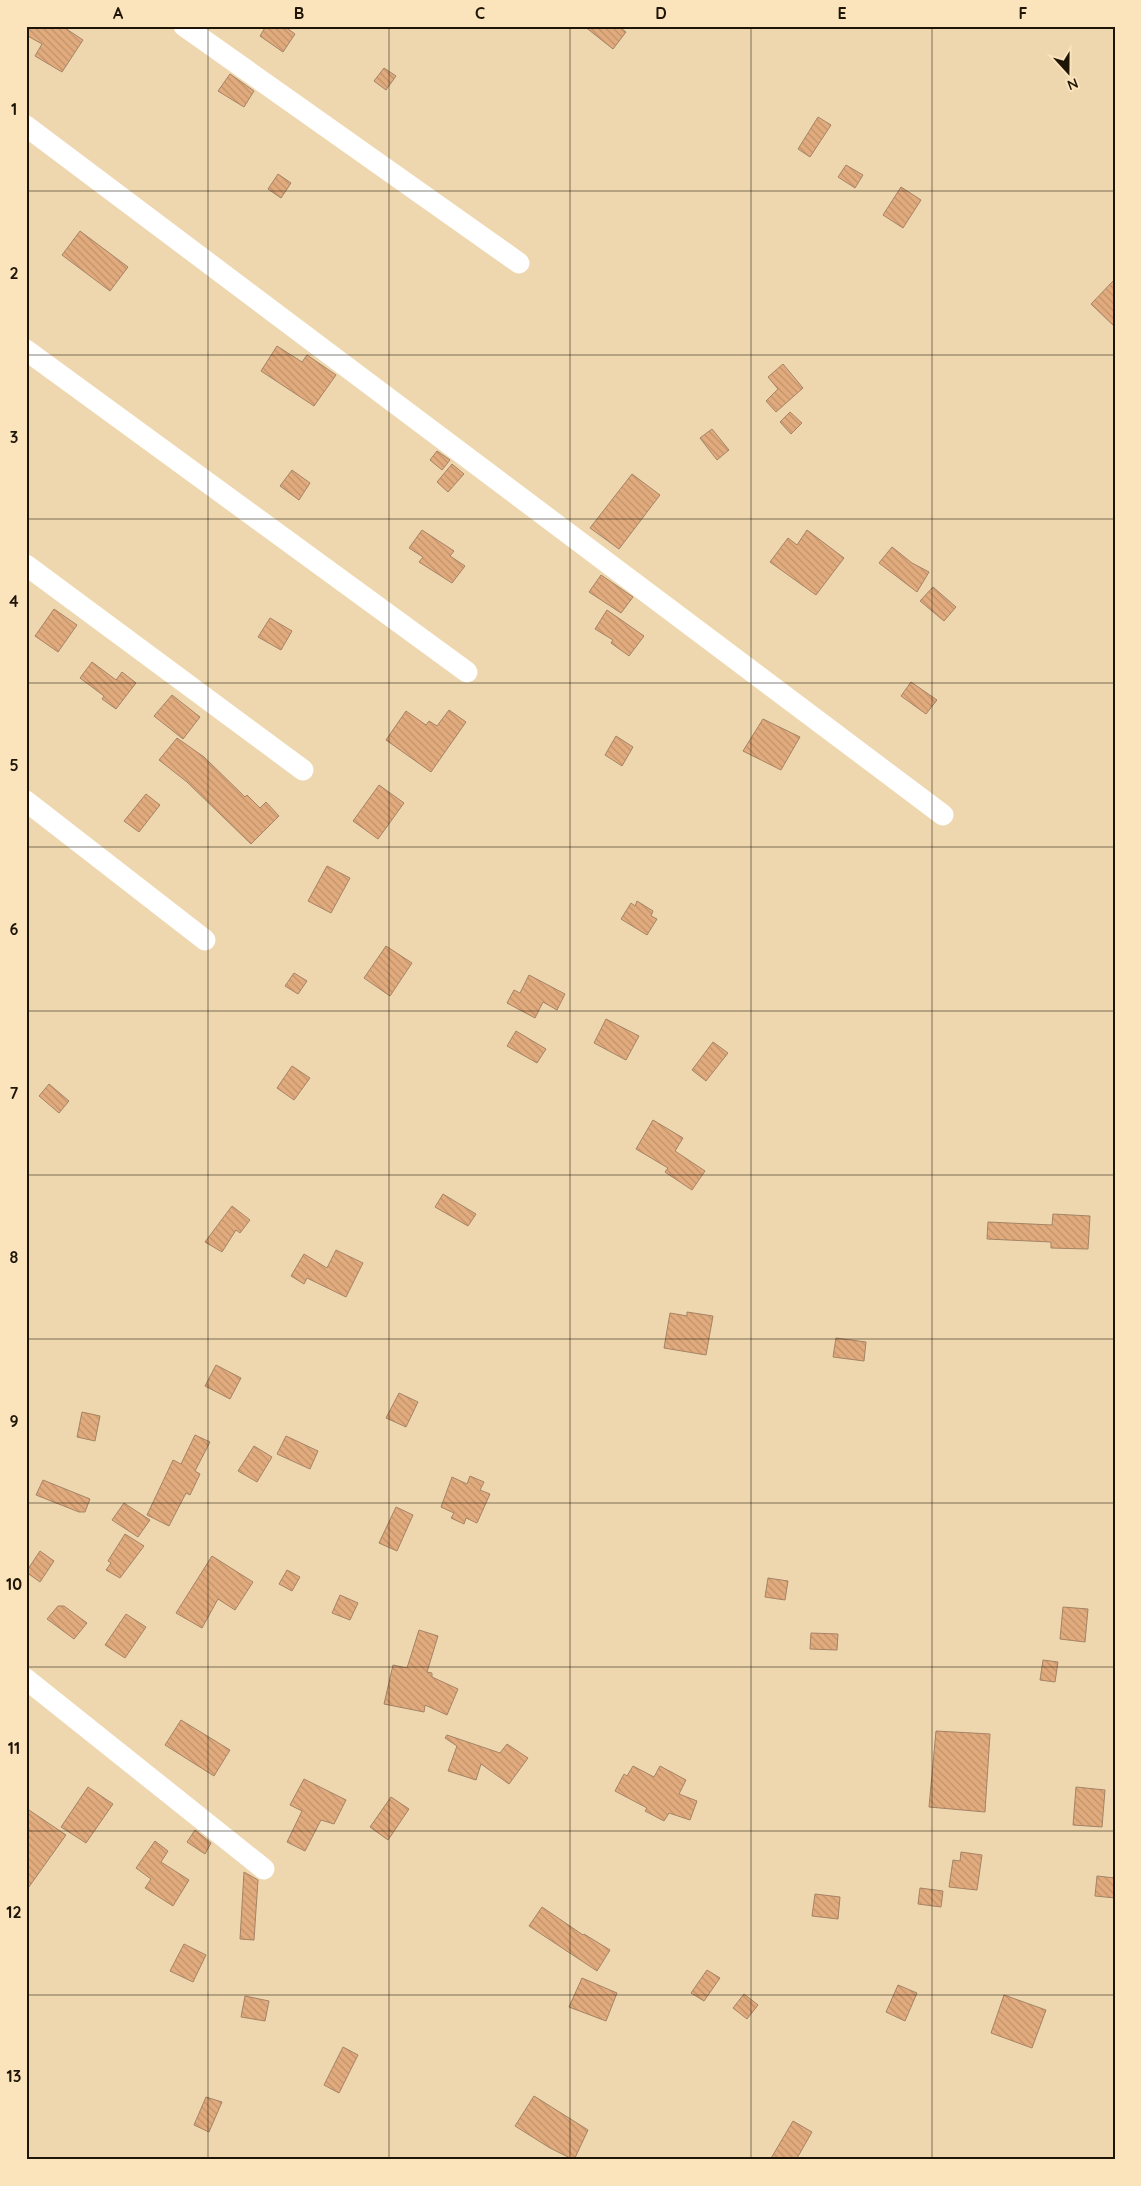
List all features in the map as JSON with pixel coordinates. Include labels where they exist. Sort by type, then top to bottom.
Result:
[{"type":"street","points":[[184,26],[519,263]]},
{"type":"street","points":[[26,126],[943,815]]},
{"type":"street","points":[[26,350],[467,672]]},
{"type":"street","points":[[26,564],[303,770]]},
{"type":"street","points":[[26,801],[205,940]]},
{"type":"street","points":[[26,1679],[264,1869]]},
{"type":"building","points":[[26,26],[62,26],[83,40],[62,72],[35,56],[42,44],[26,35]]},
{"type":"building","points":[[266,26],[284,26],[295,34],[283,52],[260,36]]},
{"type":"building","points":[[584,26],[618,26],[626,32],[613,49]]},
{"type":"building","points":[[384,68],[396,76],[386,90],[374,81]]},
{"type":"building","points":[[230,74],[254,91],[244,107],[218,91]]},
{"type":"building","points":[[818,117],[831,125],[810,157],[798,149]]},
{"type":"building","points":[[846,165],[863,175],[855,188],[838,177]]},
{"type":"building","points":[[278,174],[291,183],[281,198],[268,189]]},
{"type":"building","points":[[901,187],[921,200],[903,228],[883,215]]},
{"type":"building","points":[[80,231],[128,267],[110,291],[62,255]]},
{"type":"building","points":[[1115,279],[1115,327],[1091,304]]},
{"type":"building","points":[[277,346],[302,362],[307,355],[336,375],[314,406],[261,371]]},
{"type":"building","points":[[783,364],[803,388],[776,412],[766,401],[778,389],[768,377]]},
{"type":"building","points":[[790,412],[802,423],[791,434],[780,422]]},
{"type":"building","points":[[712,429],[729,450],[717,460],[700,438]]},
{"type":"building","points":[[437,451],[450,460],[442,470],[430,460]]},
{"type":"building","points":[[452,464],[464,474],[448,492],[437,482]]},
{"type":"building","points":[[292,470],[310,483],[299,500],[280,486]]},
{"type":"building","points":[[632,474],[660,495],[619,549],[590,528]]},
{"type":"building","points":[[422,530],[454,551],[450,556],[465,566],[452,583],[419,562],[423,557],[409,548]]},
{"type":"building","points":[[807,530],[844,558],[816,595],[770,562],[788,538],[797,545]]},
{"type":"building","points":[[892,547],[912,563],[929,572],[917,592],[879,563]]},
{"type":"building","points":[[601,575],[633,597],[621,613],[589,592]]},
{"type":"building","points":[[933,587],[956,607],[944,621],[920,601]]},
{"type":"building","points":[[54,609],[77,625],[58,652],[35,636]]},
{"type":"building","points":[[607,610],[644,636],[629,656],[611,643],[613,640],[595,629]]},
{"type":"building","points":[[270,618],[292,631],[281,650],[258,637]]},
{"type":"building","points":[[92,662],[116,680],[122,672],[136,683],[116,709],[102,699],[104,696],[80,678]]},
{"type":"building","points":[[911,682],[937,700],[926,714],[901,696]]},
{"type":"building","points":[[172,695],[200,717],[183,739],[154,716]]},
{"type":"building","points":[[449,710],[466,722],[431,772],[386,740],[406,711],[426,725],[429,721],[437,726]]},
{"type":"building","points":[[763,719],[800,737],[781,770],[743,751]]},
{"type":"building","points":[[616,736],[633,747],[622,766],[605,755]]},
{"type":"building","points":[[177,738],[204,757],[245,797],[247,795],[260,808],[266,802],[279,816],[251,844],[187,782],[159,760]]},
{"type":"building","points":[[379,785],[404,803],[378,839],[353,821]]},
{"type":"building","points":[[146,794],[160,805],[139,832],[124,821]]},
{"type":"building","points":[[327,866],[350,878],[331,913],[308,901]]},
{"type":"building","points":[[637,901],[653,911],[651,916],[657,919],[647,935],[621,919],[631,903],[635,906]]},
{"type":"building","points":[[386,946],[412,963],[390,996],[364,978]]},
{"type":"building","points":[[294,973],[307,981],[298,994],[285,986]]},
{"type":"building","points":[[529,975],[565,994],[557,1010],[543,1002],[535,1018],[507,1003],[514,990],[520,993]]},
{"type":"building","points":[[606,1019],[639,1036],[626,1060],[594,1043]]},
{"type":"building","points":[[516,1031],[546,1049],[537,1063],[507,1046]]},
{"type":"building","points":[[713,1042],[728,1053],[706,1081],[692,1070]]},
{"type":"building","points":[[292,1066],[310,1078],[294,1100],[277,1088]]},
{"type":"building","points":[[49,1084],[69,1101],[59,1113],[39,1096]]},
{"type":"building","points":[[653,1120],[683,1138],[675,1151],[705,1171],[692,1190],[665,1172],[668,1168],[636,1149]]},
{"type":"building","points":[[443,1194],[476,1214],[468,1226],[435,1207]]},
{"type":"building","points":[[232,1206],[250,1220],[240,1233],[236,1230],[222,1252],[205,1242]]},
{"type":"building","points":[[1053,1214],[1090,1216],[1088,1249],[1051,1248],[1051,1242],[987,1239],[988,1222],[1052,1225]]},
{"type":"building","points":[[336,1250],[363,1263],[346,1297],[307,1278],[304,1284],[291,1276],[304,1254],[327,1268]]},
{"type":"building","points":[[687,1312],[713,1316],[706,1355],[664,1348],[670,1313],[687,1316]]},
{"type":"building","points":[[836,1338],[866,1342],[864,1361],[833,1357]]},
{"type":"building","points":[[216,1365],[241,1378],[230,1399],[205,1386]]},
{"type":"building","points":[[399,1393],[418,1402],[406,1427],[386,1418]]},
{"type":"building","points":[[82,1412],[100,1416],[95,1441],[77,1437]]},
{"type":"building","points":[[195,1435],[210,1442],[195,1471],[200,1474],[190,1495],[186,1493],[169,1526],[147,1515],[173,1460],[181,1464]]},
{"type":"building","points":[[286,1436],[318,1451],[310,1469],[277,1454]]},
{"type":"building","points":[[254,1446],[272,1457],[257,1482],[238,1471]]},
{"type":"building","points":[[470,1476],[484,1482],[480,1490],[490,1494],[477,1523],[466,1518],[464,1524],[451,1518],[454,1513],[441,1507],[452,1477],[467,1484]]},
{"type":"building","points":[[43,1480],[90,1499],[85,1512],[79,1512],[36,1495]]},
{"type":"building","points":[[124,1503],[150,1520],[138,1537],[112,1520]]},
{"type":"building","points":[[396,1507],[413,1515],[397,1551],[379,1543]]},
{"type":"building","points":[[125,1534],[144,1546],[120,1578],[106,1570],[111,1563],[108,1561]]},
{"type":"building","points":[[40,1551],[54,1561],[40,1582],[26,1572]]},
{"type":"building","points":[[212,1556],[253,1582],[235,1610],[218,1599],[202,1628],[176,1613]]},
{"type":"building","points":[[287,1570],[300,1577],[292,1591],[279,1584]]},
{"type":"building","points":[[768,1578],[788,1581],[785,1600],[765,1597]]},
{"type":"building","points":[[340,1595],[358,1603],[350,1620],[332,1613]]},
{"type":"building","points":[[58,1606],[64,1606],[87,1623],[74,1639],[47,1619]]},
{"type":"building","points":[[1063,1607],[1088,1609],[1085,1642],[1060,1639]]},
{"type":"building","points":[[126,1614],[146,1627],[125,1658],[105,1645]]},
{"type":"building","points":[[419,1630],[438,1636],[427,1672],[432,1673],[432,1677],[458,1689],[447,1715],[425,1705],[424,1712],[384,1704],[393,1665],[407,1668]]},
{"type":"building","points":[[811,1633],[838,1634],[837,1650],[810,1649]]},
{"type":"building","points":[[1043,1660],[1058,1662],[1055,1682],[1040,1680]]},
{"type":"building","points":[[181,1720],[230,1750],[214,1776],[165,1745]]},
{"type":"building","points":[[936,1731],[990,1734],[985,1812],[929,1807]]},
{"type":"building","points":[[447,1735],[500,1753],[507,1744],[528,1758],[509,1784],[481,1764],[476,1780],[448,1771],[457,1746],[445,1738]]},
{"type":"building","points":[[633,1766],[654,1777],[660,1766],[686,1780],[679,1794],[697,1801],[690,1820],[669,1813],[664,1821],[645,1811],[647,1808],[615,1791],[624,1774],[627,1776]]},
{"type":"building","points":[[304,1779],[346,1800],[334,1824],[321,1820],[305,1851],[287,1842],[302,1811],[290,1805]]},
{"type":"building","points":[[88,1787],[113,1804],[86,1843],[61,1827]]},
{"type":"building","points":[[1076,1787],[1105,1790],[1102,1827],[1073,1825]]},
{"type":"building","points":[[391,1797],[409,1809],[388,1840],[370,1827]]},
{"type":"building","points":[[26,1808],[66,1835],[26,1891]]},
{"type":"building","points":[[195,1830],[211,1843],[205,1854],[187,1842]]},
{"type":"building","points":[[155,1841],[168,1851],[161,1862],[189,1880],[173,1906],[145,1888],[151,1879],[136,1868]]},
{"type":"building","points":[[961,1852],[982,1855],[977,1890],[949,1887],[953,1860],[960,1861]]},
{"type":"building","points":[[244,1872],[258,1880],[254,1940],[240,1939]]},
{"type":"building","points":[[1097,1876],[1115,1878],[1115,1898],[1095,1896]]},
{"type":"building","points":[[920,1888],[943,1891],[941,1907],[918,1904]]},
{"type":"building","points":[[815,1894],[840,1897],[838,1919],[812,1916]]},
{"type":"building","points":[[542,1907],[583,1935],[610,1950],[597,1971],[529,1926]]},
{"type":"building","points":[[184,1944],[206,1955],[193,1982],[170,1971]]},
{"type":"building","points":[[707,1970],[720,1978],[704,2001],[691,1993]]},
{"type":"building","points":[[582,1978],[617,1993],[606,2021],[569,2007]]},
{"type":"building","points":[[898,1985],[917,1993],[905,2021],[886,2012]]},
{"type":"building","points":[[744,1994],[758,2005],[747,2019],[733,2008]]},
{"type":"building","points":[[1004,1995],[1046,2010],[1032,2048],[991,2033]]},
{"type":"building","points":[[245,1996],[269,2001],[265,2021],[241,2017]]},
{"type":"building","points":[[343,2047],[358,2055],[339,2093],[324,2085]]},
{"type":"building","points":[[534,2096],[588,2130],[574,2160],[550,2148],[515,2126]]},
{"type":"building","points":[[206,2097],[222,2102],[209,2132],[194,2125]]},
{"type":"building","points":[[793,2121],[812,2132],[796,2160],[770,2160]]}]
